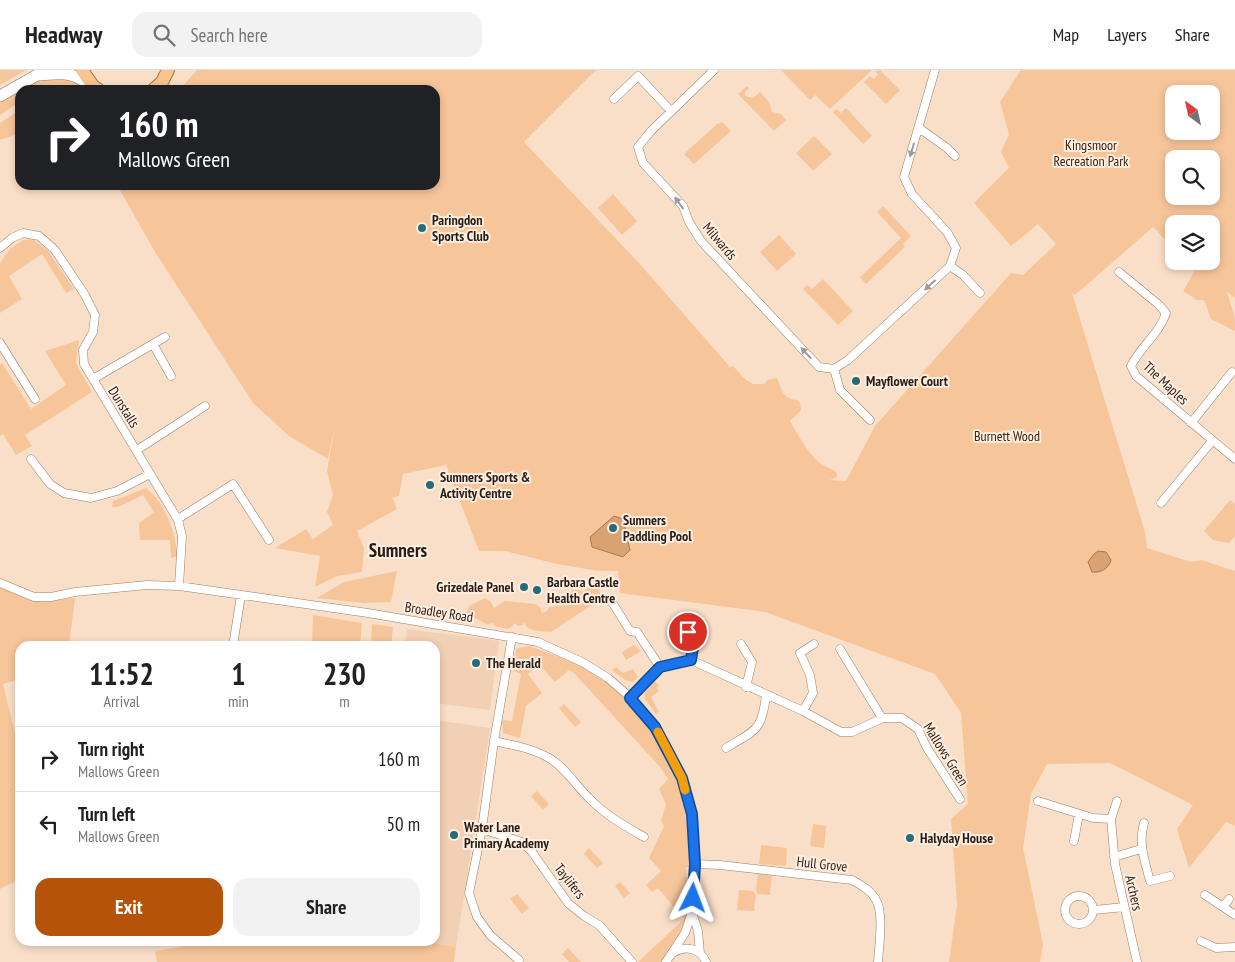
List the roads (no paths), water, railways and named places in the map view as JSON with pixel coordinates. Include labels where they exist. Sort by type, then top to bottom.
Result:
[{"type":"main road","points":[[82,70],[94,85]]},
{"type":"main road","points":[[159,85],[168,70]]},
{"type":"main road","points":[[20,85],[42,73],[68,73],[80,77],[92,85]]},
{"type":"main road","points":[[0,96],[15,88]]},
{"type":"street","name":"Milwards","points":[[714,70],[651,130],[638,147],[643,163],[682,206],[697,236],[705,245],[820,367],[834,369]]},
{"type":"street","points":[[870,420],[840,390],[834,369],[848,360],[950,266],[956,248],[948,232],[912,194],[904,177],[935,70]]},
{"type":"street","points":[[614,99],[638,76],[671,111]]},
{"type":"street","points":[[919,128],[956,156]]},
{"type":"street","points":[[0,248],[12,238],[23,233],[39,236],[55,250],[84,294],[95,315],[93,332],[83,350],[84,364],[93,379]]},
{"type":"street","points":[[950,266],[980,293]]},
{"type":"street","name":"The Maples","points":[[1119,272],[1158,304],[1166,313],[1163,323],[1136,356],[1131,366],[1136,376],[1235,459]]},
{"type":"street","name":"Dunstalls","points":[[165,337],[93,379],[178,519],[182,536],[179,586]]},
{"type":"street","points":[[0,343],[35,400]]},
{"type":"street","points":[[153,344],[171,376]]},
{"type":"street","name":"The Maples","points":[[1191,423],[1232,372]]},
{"type":"street","points":[[137,450],[205,406]]},
{"type":"street","points":[[1161,503],[1212,441]]},
{"type":"street","points":[[31,458],[50,484],[64,493],[91,498],[118,492],[150,474]]},
{"type":"street","points":[[178,519],[233,484],[269,540]]},
{"type":"street","name":"Broadley Road","points":[[0,583],[34,597],[51,597],[75,592],[147,585],[179,586],[368,613],[512,637],[538,642],[584,662],[608,678],[630,698],[655,727],[682,778],[692,814],[695,864],[692,912],[684,933],[666,962]]},
{"type":"street","points":[[234,641],[242,595]]},
{"type":"street","points":[[612,602],[630,631],[637,632],[660,667]]},
{"type":"street","points":[[683,622],[694,641],[691,660]]},
{"type":"street","points":[[512,637],[494,741],[482,829],[469,893],[477,917],[490,935],[519,960]]},
{"type":"street","points":[[741,644],[752,662],[746,686]]},
{"type":"street","points":[[803,712],[813,693],[810,675],[800,653],[814,644]]},
{"type":"street","points":[[630,698],[660,667],[691,660],[803,712],[841,732],[852,732],[882,718],[840,649]]},
{"type":"street","points":[[726,748],[758,729],[764,715],[766,695]]},
{"type":"street","name":"Mallows Green","points":[[882,718],[902,718],[918,728],[927,748],[960,800]]},
{"type":"street","points":[[494,741],[528,749],[550,758],[570,776],[590,800],[617,821],[644,837]]},
{"type":"street","points":[[1038,801],[1093,818],[1110,819],[1117,800]]},
{"type":"street","points":[[1074,841],[1078,814]]},
{"type":"street","name":"Archers","points":[[1110,819],[1114,857],[1137,962]]},
{"type":"street","name":"Archers","points":[[1144,823],[1141,833],[1142,849],[1150,881],[1170,876]]},
{"type":"street","name":"Taylifers","points":[[482,829],[522,842],[532,852],[568,903],[599,925],[632,962]]},
{"type":"street","points":[[1114,857],[1142,849]]},
{"type":"street","name":"Hull Grove","points":[[695,864],[852,880],[867,889],[877,901],[881,924],[878,962]]},
{"type":"street","points":[[1205,895],[1235,915]]},
{"type":"street","points":[[1223,907],[1230,899]]},
{"type":"street","points":[[1094,910],[1124,907]]},
{"type":"street","name":"Broadley Road","points":[[692,912],[698,931],[700,953],[706,962]]},
{"type":"street","points":[[1201,941],[1216,948],[1235,947]]},
{"type":"street","points":[[672,954],[683,948],[700,953]]},
{"type":"place","name":"Paringdon Sports Club","points":[[422,228]]},
{"type":"place","name":"Mayflower Court","points":[[856,381]]},
{"type":"place","name":"Sumners Sports & Activity Centre","points":[[430,485]]},
{"type":"place","name":"Sumners Paddling Pool","points":[[613,528]]},
{"type":"place","name":"Grizedale Panel","points":[[524,587]]},
{"type":"place","name":"Barbara Castle Health Centre","points":[[537,590]]},
{"type":"place","name":"The Herald","points":[[476,663]]},
{"type":"place","name":"Water Lane Primary Academy","points":[[454,835]]},
{"type":"place","name":"Halyday House","points":[[910,838]]},
{"type":"district","name":"Sumners","points":[[398,550]]},
{"type":"park label","name":"Kingsmoor Recreation Park","points":[[1091,154]]},
{"type":"park label","name":"Burnett Wood","points":[[1007,436]]}]
